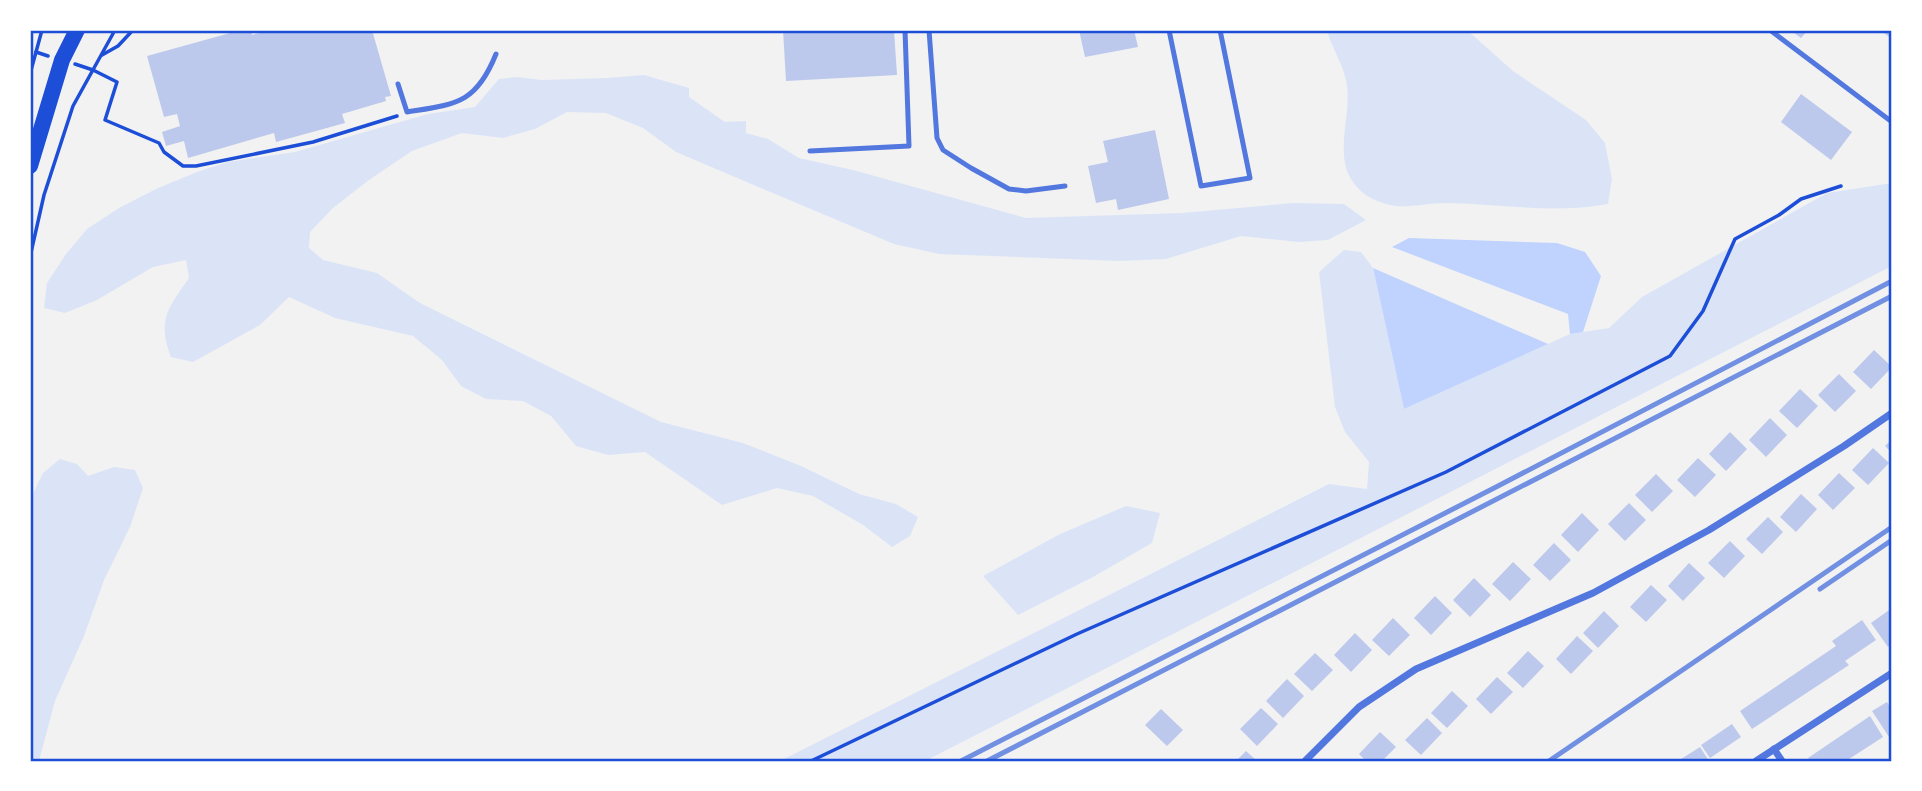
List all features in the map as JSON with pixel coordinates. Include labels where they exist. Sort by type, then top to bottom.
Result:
[{"type":"main road","points":[[63,30],[64,53]]},
{"type":"main road","points":[[30,166],[64,53],[77,30]]},
{"type":"street","points":[[1305,761],[1359,707],[1416,669],[1593,593],[1709,530],[1892,413]]},
{"type":"street","points":[[1756,761],[1892,673]]},
{"type":"street","points":[[1774,749],[1782,761]]},
{"type":"lane","points":[[810,151],[909,146],[905,30]]},
{"type":"lane","points":[[929,30],[936,138],[943,150],[1009,189],[1026,191],[1065,186]]},
{"type":"lane","points":[[1168,30],[1201,187],[1250,178],[1220,30]]},
{"type":"lane","points":[[1770,30],[1892,122]]},
{"type":"lane","points":[[398,83],[407,112],[448,105],[470,95],[485,78],[496,54]]},
{"type":"path","points":[[30,74],[42,30]]},
{"type":"path","points":[[30,257],[44,195],[73,106],[115,30]]},
{"type":"path","points":[[100,57],[118,46],[133,30]]},
{"type":"path","points":[[93,70],[117,82],[106,120],[159,143],[164,152],[183,166],[196,166],[313,142],[407,112]]},
{"type":"path","points":[[811,761],[1077,635],[1446,472],[1670,356],[1703,311],[1735,239],[1779,215],[1801,199],[1841,186]]},
{"type":"shaded area","points":[[1327,30],[1467,30],[1513,71],[1586,120],[1605,143],[1612,179],[1608,204],[1568,208],[1448,203],[1396,206],[1368,196],[1358,189],[1346,168],[1344,144],[1348,92],[1342,67]]},
{"type":"shaded area","points":[[644,75],[689,88],[689,97],[725,122],[746,121],[746,133],[768,139],[799,158],[853,170],[1026,218],[1182,213],[1293,203],[1344,204],[1366,220],[1328,240],[1298,242],[1241,236],[1166,259],[1119,261],[939,254],[894,244],[756,186],[676,152],[643,128],[606,113],[567,112],[535,129],[503,138],[462,133],[412,151],[333,208],[310,232],[309,248],[323,260],[377,273],[420,303],[661,422],[743,443],[801,466],[859,494],[896,504],[918,517],[910,536],[892,547],[863,525],[813,496],[777,488],[722,505],[645,452],[608,455],[576,446],[551,416],[523,401],[486,399],[461,386],[442,360],[413,336],[335,318],[289,297],[260,325],[193,362],[171,357],[165,324],[170,306],[189,278],[186,260],[153,267],[97,300],[65,313],[44,308],[47,283],[87,229],[119,208],[197,172],[228,162],[295,152],[428,114],[475,107],[499,79],[517,77],[542,80]]},
{"type":"shaded area","points":[[1892,183],[1892,266],[925,761],[780,761],[1329,484],[1367,489],[1369,462],[1345,432],[1335,407],[1319,272],[1344,250],[1361,252],[1373,268],[1404,409],[1570,334],[1609,328],[1642,297],[1827,193]]},
{"type":"shaded area","points":[[60,459],[77,464],[88,476],[114,467],[135,470],[143,488],[130,527],[104,580],[84,636],[55,701],[39,761],[30,761],[30,500],[43,473]]},
{"type":"shaded area","points":[[1126,506],[1160,513],[1152,543],[1018,615],[983,576],[1060,534]]},
{"type":"water","points":[[1409,238],[1557,243],[1585,252],[1601,276],[1583,332],[1570,334],[1568,314],[1392,247]]},
{"type":"water","points":[[1373,268],[1548,344],[1404,409]]},
{"type":"building","points":[[241,30],[251,30],[252,35],[259,33],[258,30],[372,30],[391,96],[385,97],[386,101],[342,114],[345,123],[276,142],[274,133],[188,158],[184,141],[166,146],[162,132],[180,126],[177,114],[164,117],[147,56]]},
{"type":"building","points":[[783,30],[894,30],[897,75],[786,81]]},
{"type":"building","points":[[1079,30],[1134,30],[1138,47],[1085,57]]},
{"type":"building","points":[[1790,30],[1808,30],[1801,38]]},
{"type":"building","points":[[1880,30],[1892,30],[1892,39]]},
{"type":"building","points":[[1801,94],[1852,132],[1831,160],[1781,122]]},
{"type":"building","points":[[1155,130],[1169,199],[1118,210],[1116,199],[1096,203],[1088,166],[1108,162],[1103,141]]},
{"type":"building","points":[[1874,350],[1892,367],[1871,389],[1853,372]]},
{"type":"building","points":[[1839,374],[1856,391],[1835,412],[1818,395]]},
{"type":"building","points":[[1800,389],[1818,406],[1797,428],[1779,411]]},
{"type":"building","points":[[1770,418],[1787,435],[1766,457],[1749,440]]},
{"type":"building","points":[[1730,432],[1747,449],[1726,471],[1709,454]]},
{"type":"building","points":[[1892,439],[1892,453],[1885,446]]},
{"type":"building","points":[[1873,448],[1889,463],[1868,485],[1852,470]]},
{"type":"building","points":[[1698,458],[1716,475],[1695,497],[1677,480]]},
{"type":"building","points":[[1839,473],[1855,488],[1833,510],[1818,495]]},
{"type":"building","points":[[1656,474],[1673,491],[1652,512],[1635,495]]},
{"type":"building","points":[[1801,494],[1817,509],[1796,532],[1780,517]]},
{"type":"building","points":[[1629,503],[1646,520],[1625,541],[1608,524]]},
{"type":"building","points":[[1582,513],[1599,530],[1578,552],[1561,535]]},
{"type":"building","points":[[1768,517],[1783,532],[1762,554],[1746,539]]},
{"type":"building","points":[[1730,541],[1745,556],[1724,578],[1708,563]]},
{"type":"building","points":[[1554,543],[1571,560],[1550,581],[1533,565]]},
{"type":"building","points":[[1513,562],[1531,579],[1510,601],[1492,584]]},
{"type":"building","points":[[1689,563],[1705,578],[1683,601],[1668,586]]},
{"type":"building","points":[[1474,578],[1491,595],[1470,617],[1453,600]]},
{"type":"building","points":[[1651,585],[1667,600],[1646,622],[1630,607]]},
{"type":"building","points":[[1435,596],[1452,613],[1431,635],[1414,618]]},
{"type":"building","points":[[1892,608],[1892,643],[1888,647],[1871,623]]},
{"type":"building","points":[[1604,611],[1619,626],[1598,648],[1583,633]]},
{"type":"building","points":[[1393,618],[1410,635],[1389,656],[1372,640]]},
{"type":"building","points":[[1862,620],[1876,640],[1845,661],[1849,665],[1752,729],[1740,711],[1836,646],[1832,641]]},
{"type":"building","points":[[1355,633],[1372,650],[1351,672],[1334,655]]},
{"type":"building","points":[[1577,636],[1593,651],[1571,674],[1556,659]]},
{"type":"building","points":[[1528,651],[1544,666],[1523,688],[1507,673]]},
{"type":"building","points":[[1315,653],[1333,670],[1312,691],[1294,674]]},
{"type":"building","points":[[1497,677],[1513,692],[1491,714],[1476,699]]},
{"type":"building","points":[[1287,679],[1304,696],[1283,718],[1266,701]]},
{"type":"building","points":[[1452,691],[1468,706],[1447,728],[1431,713]]},
{"type":"building","points":[[1887,702],[1892,710],[1892,735],[1889,737],[1872,711]]},
{"type":"building","points":[[1261,708],[1278,724],[1257,746],[1240,729]]},
{"type":"building","points":[[1161,709],[1183,730],[1167,746],[1145,725]]},
{"type":"building","points":[[1870,716],[1883,737],[1846,761],[1811,761],[1808,758]]},
{"type":"building","points":[[1427,718],[1442,733],[1421,755],[1405,740]]},
{"type":"building","points":[[1732,724],[1741,737],[1710,758],[1701,745]]},
{"type":"building","points":[[1380,732],[1396,747],[1382,761],[1366,761],[1359,754]]},
{"type":"building","points":[[1700,747],[1709,761],[1678,761]]},
{"type":"building","points":[[1246,751],[1257,761],[1236,761]]},
{"type":"railway","points":[[961,761],[1892,281]]},
{"type":"railway","points":[[987,761],[1892,296]]},
{"type":"railway","points":[[1549,761],[1892,527]]},
{"type":"railway","points":[[1820,589],[1892,540]]}]
